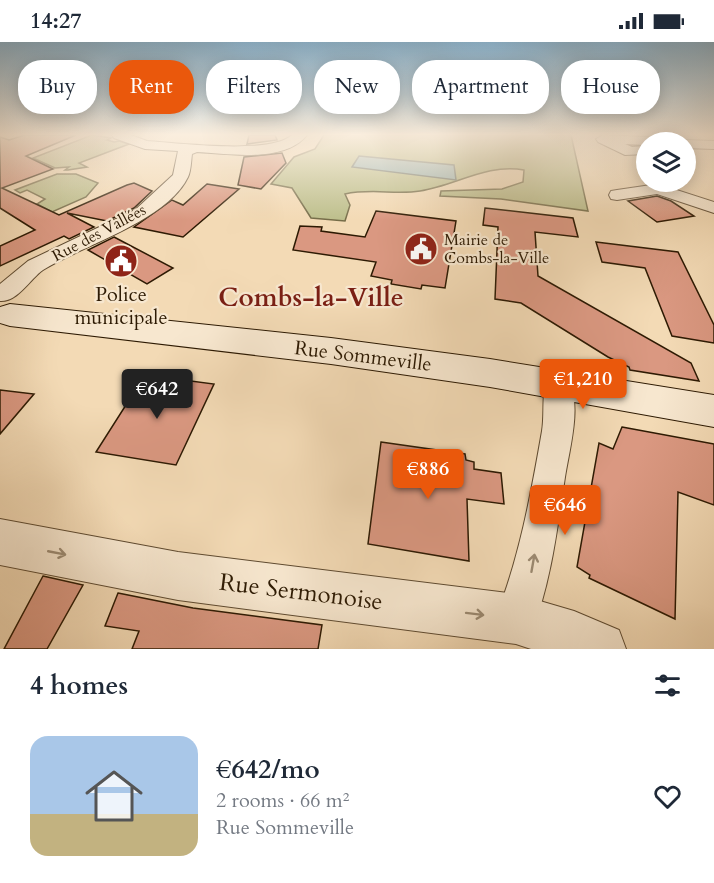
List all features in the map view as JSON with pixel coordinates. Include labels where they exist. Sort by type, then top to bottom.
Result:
[{"type":"main road","name":"Rue Sommeville","points":[[3,307],[331,351],[714,411]]},
{"type":"street","name":"Rue des Vallées","points":[[3,307],[35,266],[141,214],[167,192],[181,176],[183,163]]},
{"type":"street","points":[[617,195],[658,189],[714,208]]},
{"type":"street","points":[[516,619],[528,588],[561,401],[558,385]]},
{"type":"street","name":"Rue Sermonoise","points":[[0,542],[177,576],[516,619],[574,637],[600,649]]},
{"type":"green space","points":[[45,163],[80,163],[87,167],[68,170],[65,170],[69,167],[55,168]]},
{"type":"green space","points":[[289,163],[577,163],[588,211],[501,199],[440,196],[441,191],[502,189],[523,182],[524,170],[484,172],[420,191],[345,194],[350,205],[345,221],[311,218],[292,188],[271,184]]},
{"type":"green space","points":[[57,174],[76,174],[98,183],[86,197],[52,212],[37,204],[45,199],[27,190],[20,193],[15,190]]},
{"type":"water","points":[[354,163],[454,165],[456,180],[352,167]]},
{"type":"building","points":[[0,163],[41,163],[53,169],[2,188],[59,215],[134,183],[152,191],[134,208],[107,221],[67,213],[94,227],[69,239],[64,236],[0,266],[0,246],[35,230],[0,208]]},
{"type":"building","points":[[243,163],[286,163],[261,189],[238,185]]},
{"type":"building","points":[[207,184],[239,189],[183,237],[134,227],[172,200],[183,205]]},
{"type":"building","points":[[657,196],[671,201],[694,216],[657,222],[628,201]]},
{"type":"building","points":[[485,208],[573,218],[578,237],[535,232],[538,276],[691,363],[699,381],[630,370],[629,367],[608,357],[521,303],[495,299],[498,227],[483,225]]},
{"type":"building","name":"Mairie de Combs-la-Ville","points":[[376,211],[456,221],[445,288],[422,285],[421,289],[391,284],[392,280],[371,276],[376,262],[293,250],[300,226],[322,227],[321,231],[365,237]]},
{"type":"building","points":[[114,237],[173,268],[147,284],[88,250]]},
{"type":"building","points":[[596,242],[678,252],[714,325],[714,343],[672,336],[645,268],[602,262]]},
{"type":"building","points":[[145,375],[214,384],[176,465],[96,452]]},
{"type":"building","points":[[0,390],[34,394],[0,434]]},
{"type":"building","points":[[622,427],[714,444],[714,505],[678,492],[675,619],[589,578],[590,575],[577,567],[599,443],[613,449]]},
{"type":"building","points":[[381,442],[465,454],[466,460],[474,462],[474,469],[501,473],[504,504],[467,499],[469,561],[368,544]]},
{"type":"building","points":[[43,576],[83,585],[47,649],[4,649]]},
{"type":"building","points":[[118,593],[193,608],[322,625],[318,649],[132,649],[139,631],[105,626]]},
{"type":"place","name":"Mairie de Combs-la-Ville","points":[[421,249]]},
{"type":"place","name":"Police municipale","points":[[121,261]]},
{"type":"district","name":"Combs-la-Ville","points":[[311,297]]}]
